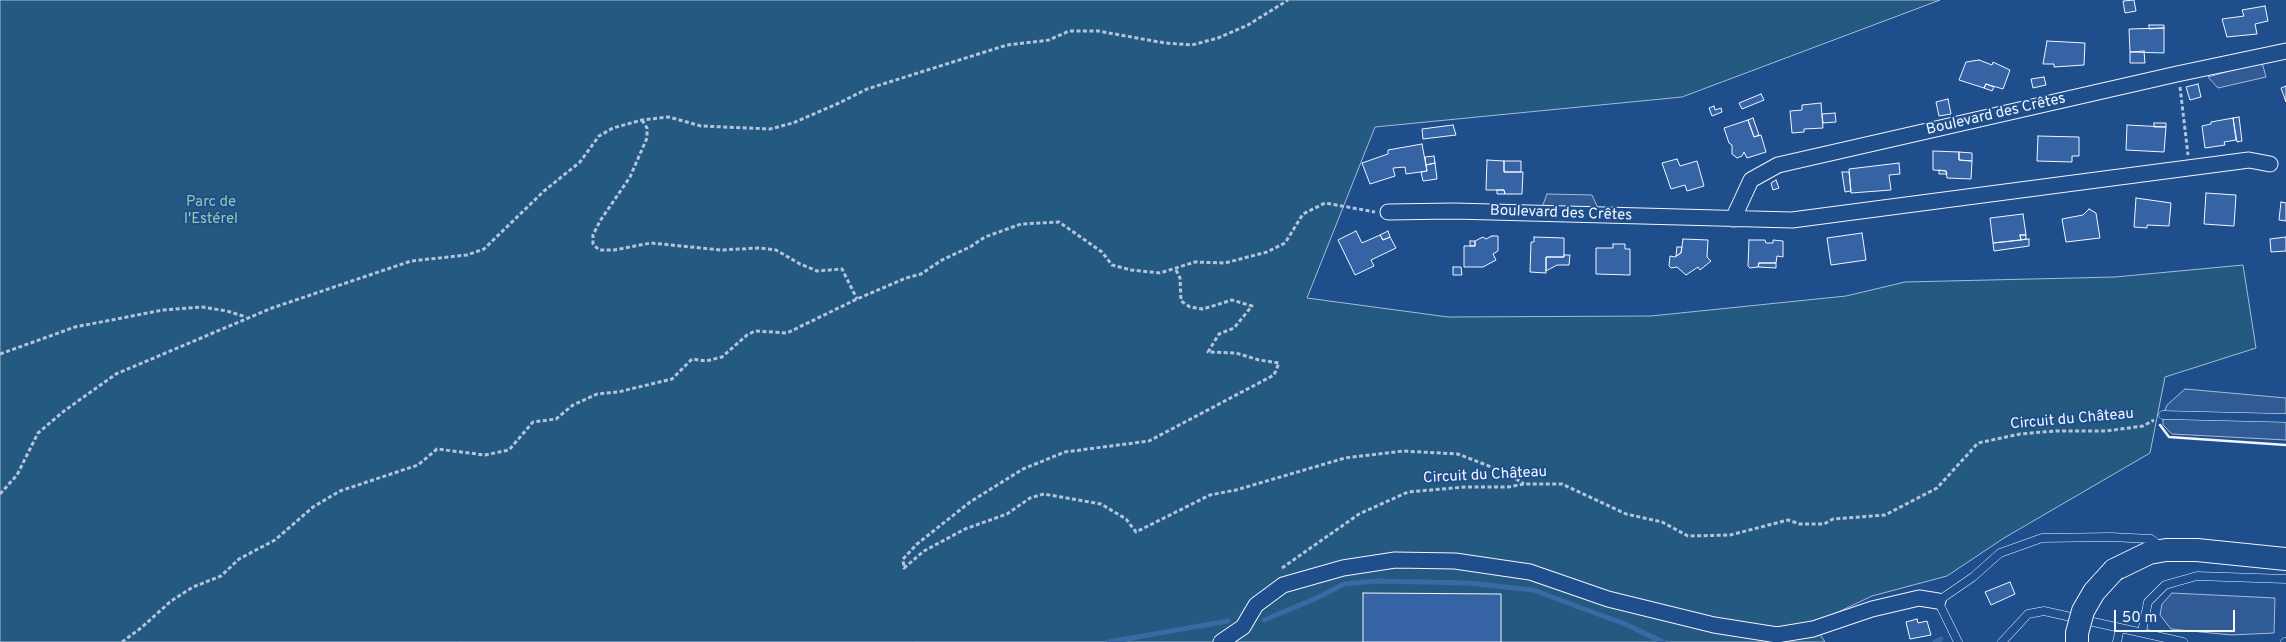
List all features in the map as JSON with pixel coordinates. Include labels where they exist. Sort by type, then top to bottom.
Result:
[{"type":"main road","points":[[2077,642],[2083,611],[2094,592],[2114,570],[2149,553],[2166,550],[2197,550],[2286,559]]},
{"type":"street","name":"Boulevard des Crêtes","points":[[1734,219],[1750,180],[1778,165],[2286,51]]},
{"type":"street","name":"Boulevard des Crêtes","points":[[1388,212],[1454,211],[1792,220],[2249,160],[2270,164]]},
{"type":"street","points":[[1221,642],[1243,627],[1256,605],[1283,585],[1343,568],[1395,560],[1455,560],[1530,572],[1608,598],[1714,625],[1777,635],[1813,629],[1872,609],[1919,598],[1938,601]]},
{"type":"lane","points":[[2163,415],[2286,418]]},
{"type":"lane","points":[[1958,642],[1938,601],[1973,577],[2000,553],[2042,538],[2111,537],[2151,539],[2166,550]]},
{"type":"lane","points":[[2142,632],[2148,602],[2165,585],[2197,576],[2286,579]]},
{"type":"lane","points":[[2002,642],[2028,614],[2044,611],[2183,642]]},
{"type":"lane","points":[[2117,642],[2120,628]]},
{"type":"path","points":[[0,494],[18,475],[38,433],[64,411],[116,374],[272,308],[411,262],[467,255],[484,249],[544,191],[580,162],[599,136],[613,128],[642,120],[669,117],[701,126],[770,129],[793,123],[832,107],[867,89],[1006,44],[1049,40],[1069,31],[1098,30],[1165,43],[1192,45],[1218,38],[1248,25],[1288,0]]},
{"type":"path","points":[[2177,74],[2189,169]]},
{"type":"path","points":[[642,120],[647,128],[647,138],[644,146],[630,178],[600,220],[593,235],[593,244],[600,250],[614,250],[651,243],[722,250],[759,248],[776,250],[816,271],[842,269],[858,299]]},
{"type":"path","points":[[122,642],[171,601],[193,587],[221,576],[239,559],[275,540],[313,507],[340,491],[418,465],[438,449],[485,455],[509,450],[533,422],[556,419],[573,405],[598,394],[618,392],[672,379],[692,359],[706,360],[722,357],[747,335],[755,331],[786,332],[906,278],[921,274],[942,260],[970,247],[985,237],[1021,224],[1059,222],[1102,252],[1112,265],[1131,270],[1160,273],[1176,270],[1195,262],[1224,263],[1267,252],[1285,243],[1303,214],[1325,202],[1367,211],[1388,212]]},
{"type":"path","points":[[1176,270],[1180,278],[1181,300],[1190,307],[1203,309],[1232,300],[1252,306],[1234,328],[1219,334],[1208,352],[1236,353],[1259,360],[1279,363],[1274,374],[1149,441],[1065,452],[1023,469],[970,502],[917,544],[903,559],[904,568],[924,551],[965,529],[1007,514],[1030,498],[1044,494],[1101,504],[1126,519],[1136,532],[1210,495],[1236,490],[1345,458],[1403,451],[1458,454],[1507,473],[1524,484]]},
{"type":"path","points":[[0,354],[75,327],[163,310],[202,307],[227,311],[248,318]]},
{"type":"path","name":"Circuit du Château","points":[[1283,585],[1281,569],[1359,514],[1408,492],[1465,486],[1508,487],[1524,484],[1562,484],[1626,514],[1662,522],[1688,536],[1730,535],[1788,520],[1800,524],[1824,524],[1833,519],[1885,514],[1937,488],[1978,443],[2020,434],[2055,431],[2106,431],[2142,426],[2163,415]]},
{"type":"green space","name":"Parc de l'Estérel","points":[[0,0],[1940,0],[1682,97],[1375,127],[1307,298],[1448,317],[1651,316],[1846,296],[1905,282],[2115,277],[2243,265],[2256,348],[2165,377],[2150,453],[2004,538],[1947,576],[1872,596],[1813,624],[1825,642],[0,642]]},
{"type":"shaded area","points":[[2262,62],[2266,77],[2218,88],[2208,77]]},
{"type":"shaded area","points":[[1547,194],[1592,195],[1598,208],[1542,207]]},
{"type":"shaded area","points":[[2185,389],[2286,398],[2286,440],[2172,434],[2163,425],[2163,415],[2167,405]]},
{"type":"shaded area","points":[[2172,593],[2275,598],[2274,633],[2231,635],[2171,629],[2160,615],[2162,604]]},
{"type":"building","points":[[2134,0],[2136,11],[2125,13],[2123,1]]},
{"type":"building","points":[[2265,6],[2268,21],[2255,24],[2257,34],[2227,37],[2222,19],[2244,16],[2242,10]]},
{"type":"building","points":[[2149,25],[2164,25],[2164,28],[2149,29]]},
{"type":"building","points":[[2164,28],[2164,53],[2130,52],[2129,29]]},
{"type":"building","points":[[2047,41],[2085,43],[2084,65],[2054,67],[2054,64],[2043,64]]},
{"type":"building","points":[[2144,51],[2145,63],[2130,63],[2130,52]]},
{"type":"building","points":[[1979,60],[1992,65],[1993,62],[2010,70],[2003,89],[1986,84],[1984,88],[1959,80],[1966,62]]},
{"type":"building","points":[[2044,77],[2046,85],[2033,88],[2031,79]]},
{"type":"building","points":[[1986,84],[1994,87],[1992,91],[1984,88]]},
{"type":"building","points":[[2198,84],[2201,97],[2190,100],[2186,87]]},
{"type":"building","points":[[2286,86],[2286,102],[2281,88]]},
{"type":"building","points":[[1761,94],[1764,100],[1742,109],[1739,103]]},
{"type":"building","points":[[1948,99],[1951,114],[1939,116],[1936,102]]},
{"type":"building","points":[[1821,103],[1823,128],[1804,129],[1804,132],[1792,133],[1790,111],[1802,110],[1802,105]]},
{"type":"building","points":[[1714,106],[1715,110],[1721,108],[1722,112],[1712,116],[1709,108]]},
{"type":"building","points":[[1835,113],[1836,122],[1823,123],[1822,114]]},
{"type":"building","points":[[2239,117],[2242,141],[2237,142],[2233,118]]},
{"type":"building","points":[[1753,118],[1759,135],[1754,137],[1748,120]]},
{"type":"building","points":[[2233,118],[2236,140],[2224,142],[2225,145],[2205,148],[2202,126],[2211,124],[2211,122]]},
{"type":"building","points":[[1748,120],[1754,137],[1761,135],[1766,152],[1747,158],[1744,152],[1742,156],[1737,158],[1732,154],[1732,145],[1729,143],[1724,128]]},
{"type":"building","points":[[2154,123],[2166,123],[2166,127],[2154,127]]},
{"type":"building","points":[[1453,125],[1456,135],[1423,139],[1422,129]]},
{"type":"building","points":[[2127,125],[2166,127],[2164,152],[2126,150]]},
{"type":"building","points":[[2038,136],[2079,137],[2079,156],[2072,156],[2072,162],[2037,161]]},
{"type":"building","points":[[1422,144],[1427,171],[1406,174],[1405,167],[1393,168],[1395,176],[1370,184],[1362,163],[1388,154],[1388,150]]},
{"type":"building","points":[[1933,151],[1959,152],[1959,160],[1972,161],[1971,179],[1947,178],[1946,171],[1933,170]]},
{"type":"building","points":[[1959,152],[1972,153],[1972,161],[1959,160]]},
{"type":"building","points":[[1434,156],[1435,163],[1426,165],[1425,157]]},
{"type":"building","points":[[1677,159],[1680,166],[1697,161],[1704,186],[1687,191],[1685,185],[1671,189],[1662,163]]},
{"type":"building","points":[[1487,160],[1504,161],[1504,172],[1523,172],[1522,194],[1505,194],[1504,190],[1486,190]]},
{"type":"building","points":[[1504,161],[1521,161],[1521,172],[1504,172]]},
{"type":"building","points":[[1435,163],[1437,179],[1423,181],[1421,172],[1427,171],[1426,165]]},
{"type":"building","points":[[1899,163],[1900,174],[1889,175],[1891,190],[1851,193],[1849,169]]},
{"type":"building","points":[[1939,170],[1946,171],[1947,174],[1939,174]]},
{"type":"building","points":[[1842,172],[1849,172],[1851,191],[1845,192]]},
{"type":"building","points":[[1776,180],[1779,188],[1773,190],[1771,183]]},
{"type":"building","points":[[1497,190],[1504,190],[1505,194],[1497,194]]},
{"type":"building","points":[[2206,193],[2236,195],[2234,226],[2204,224]]},
{"type":"building","points":[[2136,198],[2171,203],[2169,226],[2147,225],[2147,228],[2134,227]]},
{"type":"building","points":[[2281,202],[2286,203],[2286,221],[2279,220]]},
{"type":"building","points":[[2089,209],[2096,213],[2100,238],[2066,242],[2062,219],[2083,215]]},
{"type":"building","points":[[2023,214],[2026,235],[2020,235],[2021,240],[1993,243],[1990,218]]},
{"type":"building","points":[[1356,231],[1362,243],[1380,235],[1383,240],[1390,237],[1396,248],[1371,260],[1374,266],[1355,275],[1338,240]]},
{"type":"building","points":[[1388,231],[1390,237],[1383,240],[1380,235]]},
{"type":"building","points":[[1862,233],[1866,260],[1831,265],[1827,238]]},
{"type":"building","points":[[2020,235],[2026,235],[2026,239],[2021,240]]},
{"type":"building","points":[[1498,236],[1498,251],[1493,254],[1496,260],[1483,267],[1464,267],[1464,246],[1475,246],[1475,241],[1483,237],[1486,239]]},
{"type":"building","points":[[1534,237],[1564,238],[1564,257],[1546,257],[1546,273],[1530,272],[1531,242],[1534,242]]},
{"type":"building","points":[[2286,237],[2286,251],[2271,252],[2270,239]]},
{"type":"building","points":[[1683,239],[1708,240],[1707,257],[1711,261],[1700,270],[1698,267],[1686,275],[1677,267],[1671,268],[1669,266],[1670,256],[1675,257],[1681,253]]},
{"type":"building","points":[[2029,239],[2029,246],[1994,251],[1993,243]]},
{"type":"building","points":[[1749,240],[1765,240],[1766,243],[1773,243],[1773,240],[1783,241],[1783,257],[1777,256],[1776,263],[1759,263],[1758,267],[1750,268],[1748,266]]},
{"type":"building","points":[[1470,241],[1475,241],[1475,246],[1470,246]]},
{"type":"building","points":[[1613,244],[1625,244],[1625,249],[1630,249],[1630,275],[1596,274],[1596,248],[1613,248]]},
{"type":"building","points":[[1677,247],[1682,247],[1681,253],[1676,256]]},
{"type":"building","points":[[1564,255],[1570,255],[1569,265],[1557,265],[1546,271],[1546,257],[1564,257]]},
{"type":"building","points":[[1759,263],[1776,263],[1776,268],[1758,267]]},
{"type":"building","points":[[1453,267],[1461,267],[1462,275],[1453,275]]},
{"type":"building","points":[[2010,582],[2015,594],[1991,605],[1985,592]]},
{"type":"building","points":[[1363,593],[1501,594],[1501,642],[1363,642]]},
{"type":"building","points":[[1917,619],[1918,623],[1927,621],[1931,635],[1910,639],[1906,622]]},
{"type":"waterway","points":[[1264,620],[1317,598],[1344,584],[1376,581],[1468,583],[1533,590],[1625,624],[1663,642]]},
{"type":"waterway","points":[[1109,642],[1228,621]]},
{"type":"waterway","points":[[1935,642],[1941,639]]},
{"type":"wall","points":[[2160,425],[2169,437],[2286,445]]}]
